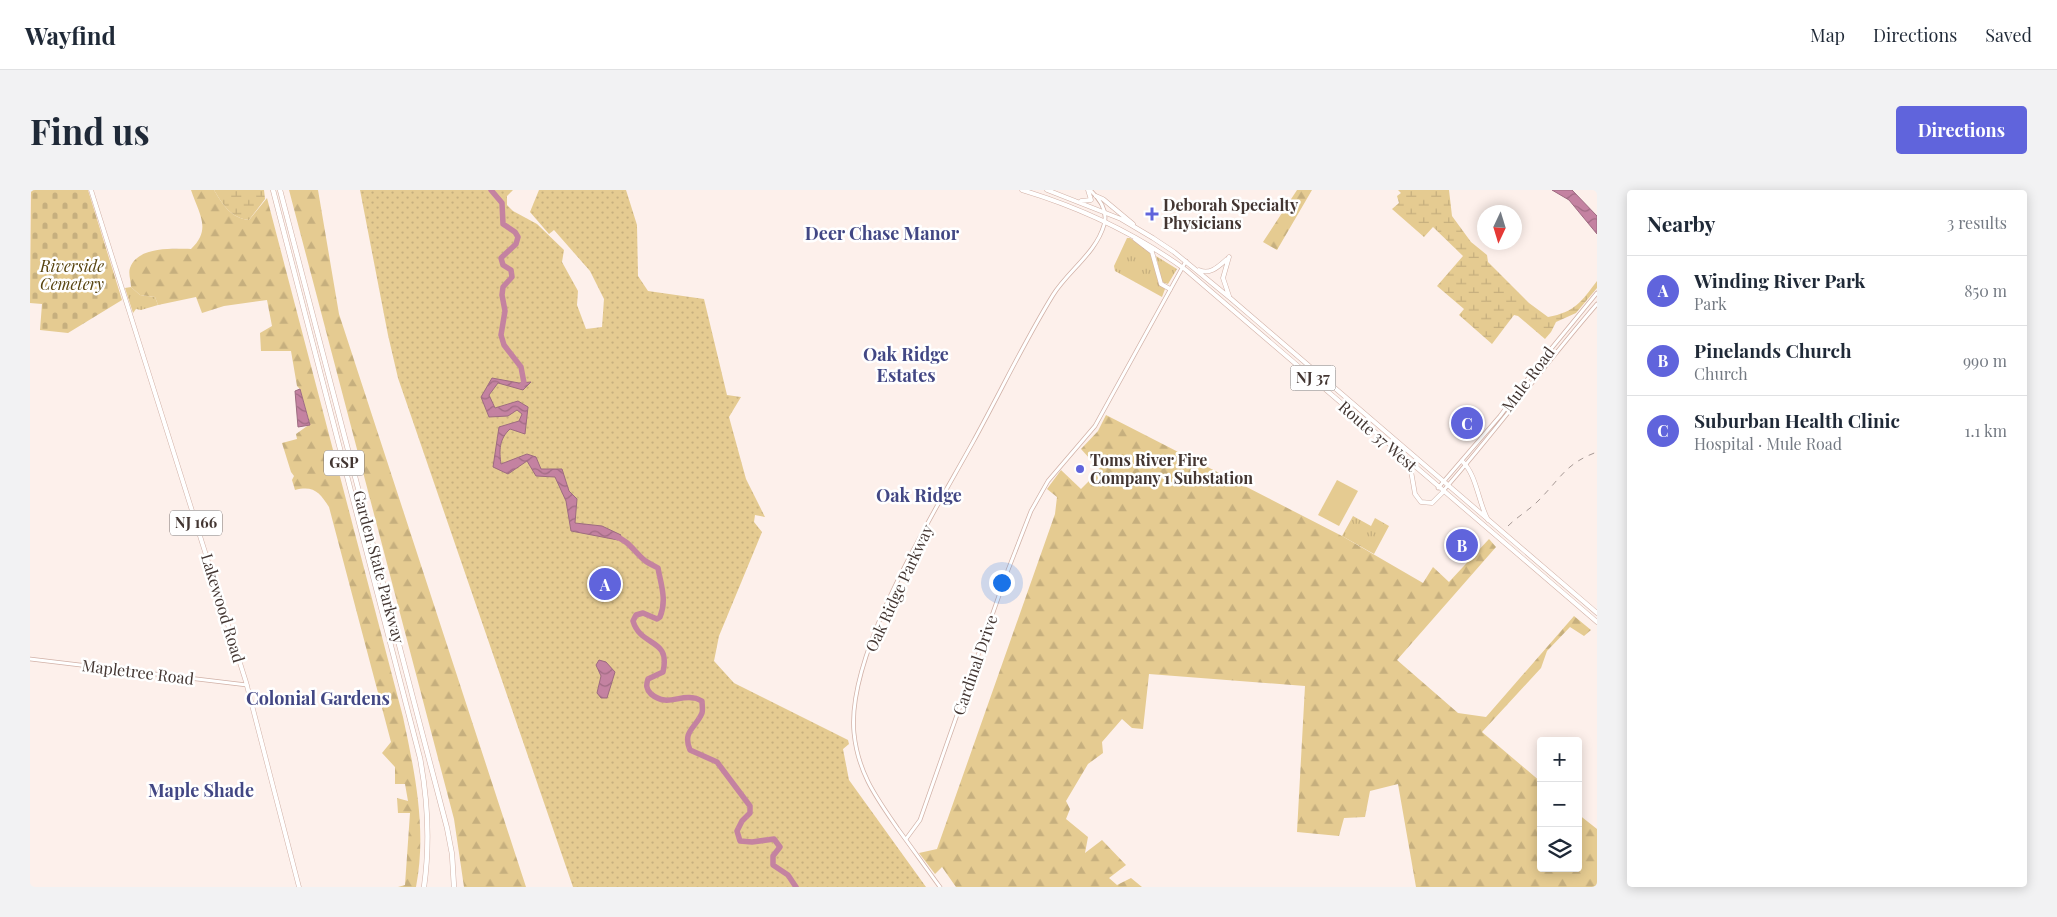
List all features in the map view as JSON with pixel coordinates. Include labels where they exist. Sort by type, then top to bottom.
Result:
[{"type":"highway","name":"Garden State Parkway","points":[[272,190],[420,758],[428,825],[424,887]]},
{"type":"highway","name":"Garden State Parkway","points":[[280,190],[447,828],[452,854],[454,887]]},
{"type":"main road","name":"Lakewood Road","points":[[90,190],[247,685],[298,887]]},
{"type":"main road","name":"Route 37 West","points":[[1022,190],[1067,204],[1105,220],[1150,245],[1182,268],[1597,622]]},
{"type":"main road","name":"Route 37 West","points":[[1047,190],[1077,200],[1138,229],[1186,261],[1597,613]]},
{"type":"main road","points":[[1077,200],[1091,200],[1089,190]]},
{"type":"main road","points":[[1089,190],[1103,199],[1138,229]]},
{"type":"main road","points":[[1096,196],[1104,212],[1105,220]]},
{"type":"main road","name":"Oak Ridge Parkway","points":[[940,887],[871,790],[862,771],[853,717],[854,702],[862,670],[876,630],[939,503],[1053,295],[1090,250],[1104,227],[1105,220]]},
{"type":"main road","points":[[1130,234],[1152,252],[1161,284],[1170,289]]},
{"type":"main road","points":[[1194,268],[1208,272],[1216,268],[1229,256],[1223,278],[1230,298]]},
{"type":"main road","name":"Cardinal Drive","points":[[906,839],[920,820],[1008,570],[1031,511],[1048,481],[1095,426],[1186,261]]},
{"type":"main road","name":"Mule Road","points":[[1438,488],[1505,409],[1541,361],[1597,293]]},
{"type":"main road","name":"Mule Road","points":[[1443,492],[1510,413],[1546,365],[1597,304]]},
{"type":"main road","points":[[1541,361],[1546,365]]},
{"type":"main road","points":[[1505,409],[1510,413]]},
{"type":"main road","points":[[1491,426],[1496,430]]},
{"type":"main road","points":[[1399,454],[1411,471],[1417,499],[1424,503],[1432,503],[1443,492]]},
{"type":"main road","points":[[1462,461],[1466,465],[1482,508],[1490,523]]},
{"type":"main road","name":"Mapletree Road","points":[[30,659],[247,685]]},
{"type":"green space","name":"Riverside Cemetery","points":[[31,190],[88,190],[122,300],[68,333],[40,330],[42,304],[30,303]]},
{"type":"green space","points":[[191,190],[214,190],[224,206],[232,214],[249,220],[267,198],[403,717],[412,759],[420,823],[419,866],[416,887],[398,887],[405,885],[410,813],[398,813],[397,798],[408,801],[405,784],[395,784],[395,767],[382,753],[391,742],[329,507],[323,498],[312,489],[295,490],[292,480],[294,476],[282,443],[297,439],[296,434],[310,424],[300,389],[297,386],[291,351],[261,351],[260,333],[272,326],[267,300],[224,306],[202,313],[196,297],[158,305],[155,297],[140,295],[131,287],[130,268],[140,256],[156,250],[191,249],[197,242],[201,235],[202,221]]},
{"type":"green space","points":[[214,190],[264,190],[265,199],[249,220],[243,219],[232,214],[224,206]]},
{"type":"green space","points":[[289,190],[318,190],[339,314],[526,887],[464,887],[454,819]]},
{"type":"green space","points":[[360,190],[513,190],[507,196],[507,205],[513,211],[537,224],[564,250],[562,262],[578,291],[577,305],[586,329],[602,327],[604,299],[590,271],[554,230],[549,234],[530,212],[539,190],[626,190],[637,225],[638,276],[648,291],[704,299],[727,395],[741,397],[729,417],[746,479],[765,517],[755,515],[754,522],[762,532],[719,636],[714,661],[734,683],[848,740],[849,744],[843,749],[849,780],[926,887],[573,887],[398,378]]},
{"type":"green space","points":[[1297,190],[1312,190],[1277,250],[1263,242]]},
{"type":"green space","points":[[1398,190],[1449,190],[1452,216],[1471,242],[1477,247],[1477,250],[1481,250],[1487,255],[1488,262],[1529,303],[1548,317],[1565,312],[1577,305],[1597,281],[1597,288],[1576,313],[1556,322],[1545,339],[1518,316],[1514,315],[1492,344],[1459,315],[1464,309],[1437,286],[1463,256],[1433,227],[1424,237],[1392,209],[1399,203],[1397,196],[1401,193]]},
{"type":"green space","points":[[1127,238],[1145,248],[1151,254],[1165,289],[1162,297],[1115,271],[1114,266]]},
{"type":"green space","points":[[1156,256],[1177,269],[1168,284],[1162,282]]},
{"type":"green space","points":[[131,287],[140,295],[155,297],[158,305],[141,310],[136,309],[133,313],[125,288]]},
{"type":"green space","points":[[1106,415],[1342,536],[1423,583],[1433,567],[1449,582],[1489,539],[1496,547],[1397,660],[1458,713],[1486,717],[1574,616],[1591,630],[1584,636],[1570,627],[1547,651],[1541,668],[1482,732],[1537,779],[1537,872],[1582,872],[1582,817],[1597,829],[1597,887],[1416,887],[1398,784],[1370,791],[1365,817],[1344,818],[1339,836],[1297,832],[1305,686],[1149,674],[1143,729],[1132,728],[1122,719],[1102,742],[1103,753],[1088,764],[1066,801],[1070,809],[1066,819],[1088,837],[1085,853],[1102,840],[1126,865],[1109,878],[1117,885],[1131,878],[1142,887],[956,887],[942,867],[935,874],[919,853],[937,849],[1055,514],[1057,497],[1047,489],[1061,470],[1081,489],[1100,470],[1081,449],[1098,431]]},
{"type":"green space","points":[[1337,480],[1358,491],[1339,526],[1318,515]]},
{"type":"green space","points":[[1353,516],[1371,526],[1375,518],[1389,526],[1374,554],[1342,536]]},
{"type":"water","points":[[1552,190],[1572,190],[1597,216],[1597,234],[1569,200]]},
{"type":"water","points":[[492,378],[519,383],[531,382],[523,390],[498,383],[489,395],[495,408],[518,401],[528,407],[525,434],[510,429],[502,441],[500,450],[501,464],[527,454],[536,457],[541,469],[562,469],[569,491],[577,499],[575,523],[602,526],[621,535],[618,540],[571,531],[566,501],[555,477],[536,476],[527,461],[508,474],[493,467],[499,427],[519,421],[522,414],[517,410],[508,416],[489,417],[481,397]]},
{"type":"water","points":[[300,389],[310,425],[298,427],[295,391]]},
{"type":"water","points":[[599,660],[606,662],[615,672],[607,698],[601,698],[597,693],[601,676],[596,665]]},
{"type":"waterway","points":[[491,190],[502,203],[503,224],[515,232],[518,237],[516,244],[501,258],[503,265],[511,270],[512,277],[503,287],[502,295],[505,311],[501,335],[504,345],[521,367],[524,383],[521,386]]},
{"type":"waterway","points":[[614,536],[627,543],[645,560],[658,568],[662,586],[663,605],[660,617],[657,619],[643,613],[636,615],[633,621],[637,630],[663,653],[663,672],[648,679],[648,690],[651,694],[662,700],[696,698],[702,701],[702,713],[688,738],[690,750],[717,762],[750,806],[750,813],[742,821],[737,831],[740,841],[752,842],[774,839],[780,847],[773,856],[773,865],[788,875],[796,887]]},
{"type":"railway","points":[[1508,526],[1537,502],[1572,466],[1597,452]]},
{"type":"place","name":"Deborah Specialty Physicians","points":[[1152,214]]},
{"type":"place","name":"Suburban Health Clinic","points":[[1467,423]]},
{"type":"place","name":"Toms River Fire Company 1 Substation","points":[[1080,469]]},
{"type":"place","name":"Pinelands Church","points":[[1462,545]]},
{"type":"place","name":"Winding River Park","points":[[605,584]]},
{"type":"district","name":"Deer Chase Manor","points":[[882,234]]},
{"type":"district","name":"Oak Ridge Estates","points":[[906,365]]},
{"type":"district","name":"Oak Ridge","points":[[919,496]]},
{"type":"district","name":"Colonial Gardens","points":[[318,699]]},
{"type":"district","name":"Maple Shade","points":[[201,791]]}]
